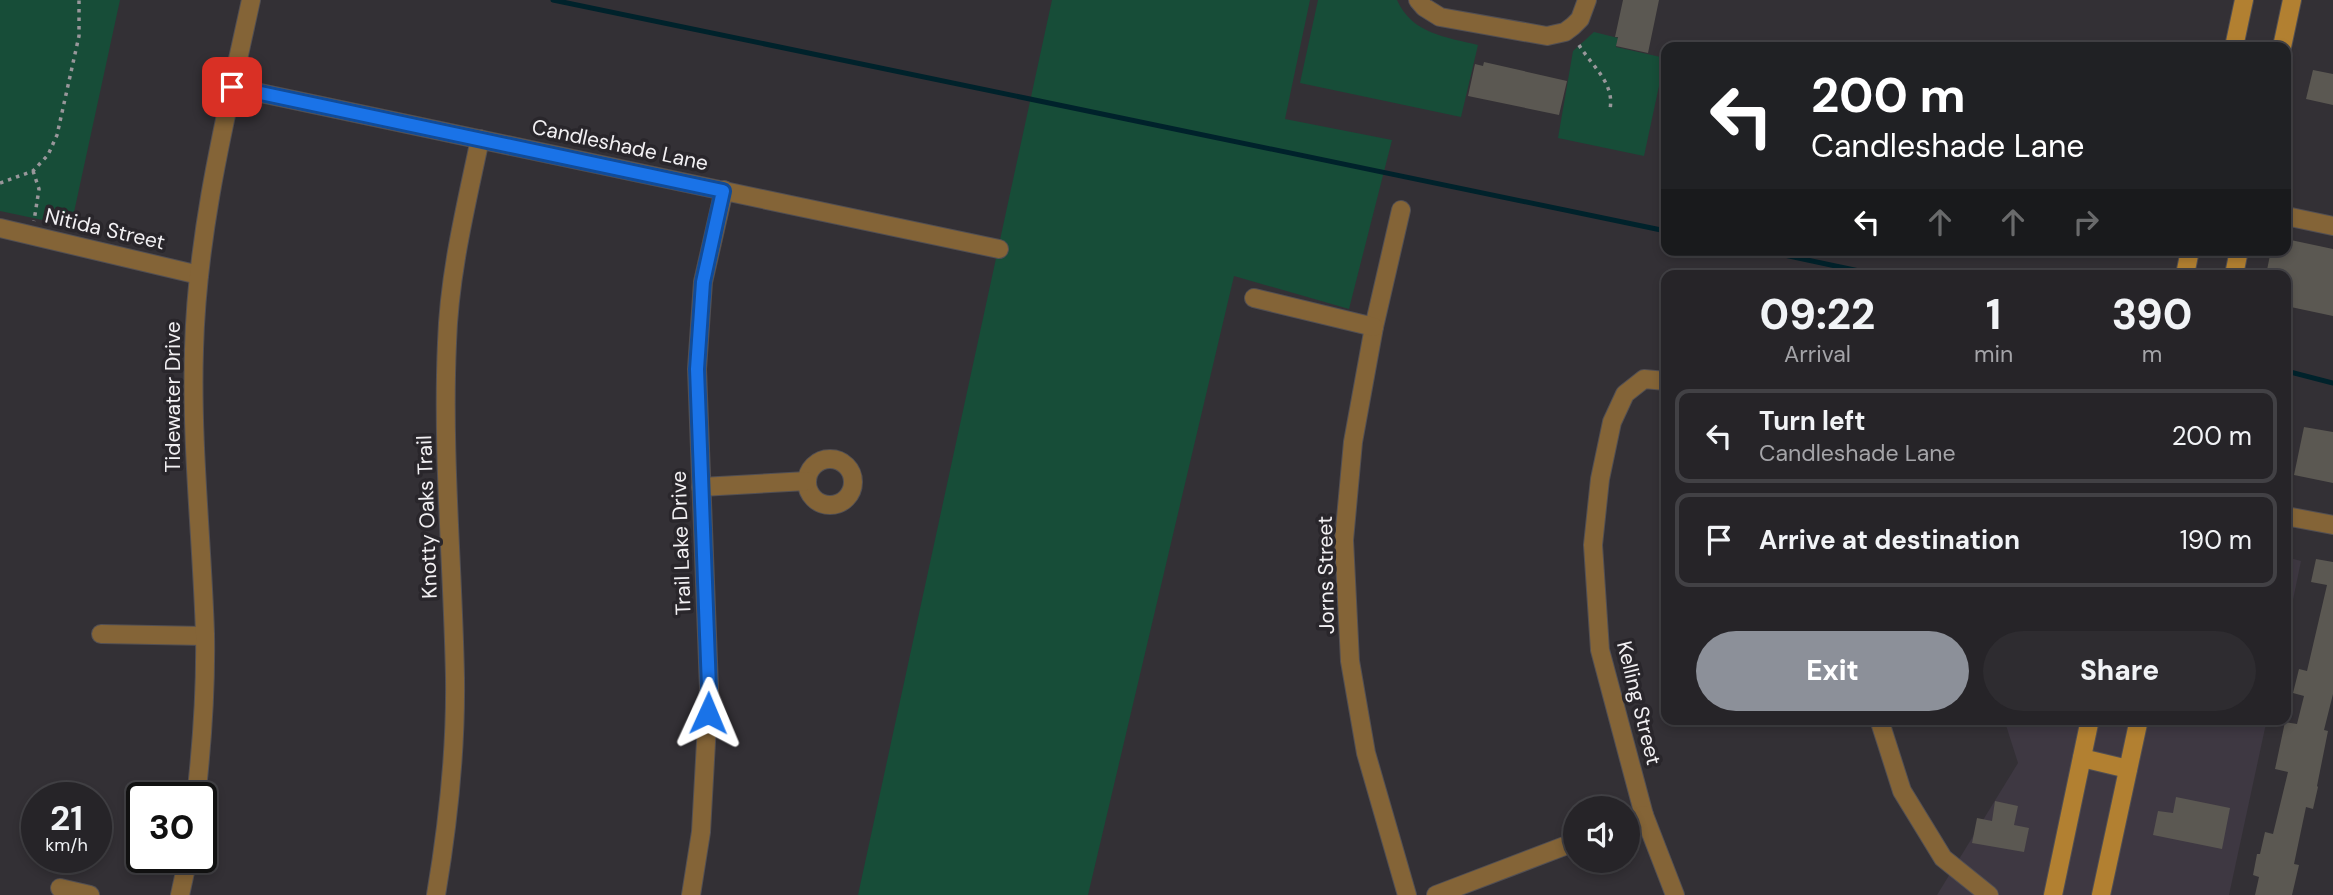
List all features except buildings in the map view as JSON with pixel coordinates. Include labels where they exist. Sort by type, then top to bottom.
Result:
[{"type":"main road","points":[[2235,42],[2244,0]]},
{"type":"main road","points":[[2283,42],[2292,0]]},
{"type":"main road","points":[[2053,895],[2089,725]]},
{"type":"main road","points":[[2101,895],[2137,725]]},
{"type":"main road","points":[[2082,758],[2128,769]]},
{"type":"street","name":"Tidewater Drive","points":[[197,782],[205,636],[192,422],[194,347],[199,275],[232,87],[251,0]]},
{"type":"street","points":[[1418,0],[1424,8],[1440,17],[1537,36],[1555,35],[1573,26],[1580,19],[1587,0]]},
{"type":"street","name":"Candleshade Lane","points":[[232,87],[999,249]]},
{"type":"street","name":"Knotty Oaks Trail","points":[[436,895],[454,736],[447,341],[458,246],[480,139]]},
{"type":"street","name":"Trail Lake Drive","points":[[691,895],[701,832],[709,688],[697,369],[703,282],[723,191]]},
{"type":"street","name":"Jorns Street","points":[[1401,210],[1374,327],[1353,442],[1344,540],[1350,662],[1366,753],[1407,895]]},
{"type":"street","points":[[2291,217],[2333,226]]},
{"type":"street","name":"Nitida Street","points":[[0,228],[199,275]]},
{"type":"street","points":[[1254,298],[1374,327]]},
{"type":"street","name":"Kelling Street","points":[[1631,796],[1600,650],[1593,545],[1600,479],[1612,422],[1625,394],[1644,379],[1661,381]]},
{"type":"street","points":[[701,487],[807,481]]},
{"type":"street","points":[[2291,517],[2333,525]]},
{"type":"street","points":[[101,634],[205,636]]},
{"type":"street","points":[[1881,725],[1902,791],[1929,836],[1943,858],[1989,895]]},
{"type":"street","name":"Kelling Street","points":[[1640,826],[1675,895]]},
{"type":"street","points":[[1436,895],[1563,847]]},
{"type":"street","points":[[180,895],[185,873]]},
{"type":"street","points":[[60,888],[90,895]]},
{"type":"path","points":[[0,183],[33,171],[48,155],[57,135],[79,36],[79,0]]},
{"type":"path","points":[[1579,45],[1605,80],[1611,96],[1610,109]]},
{"type":"path","points":[[33,171],[39,189],[33,223]]},
{"type":"shaded area","points":[[2291,558],[2301,561],[2291,610]]},
{"type":"shaded area","points":[[2006,725],[2266,725],[2229,895],[1937,895],[2018,763]]},
{"type":"green space","points":[[0,0],[120,0],[71,226],[0,211]]},
{"type":"green space","points":[[1052,0],[1310,0],[1285,119],[1392,140],[1349,309],[1234,276],[1088,895],[858,895]]},
{"type":"green space","points":[[1318,0],[1397,0],[1411,20],[1421,27],[1442,36],[1478,45],[1461,117],[1300,83]]},
{"type":"green space","points":[[1594,32],[1618,38],[1616,47],[1661,57],[1661,77],[1644,156],[1558,138],[1573,51]]},
{"type":"waterway","points":[[553,0],[1661,230]]},
{"type":"waterway","points":[[1788,256],[1854,270]]},
{"type":"waterway","points":[[2291,372],[2333,383]]},
{"type":"route","points":[[232,87],[723,191],[703,282],[697,369],[708,713]]}]
